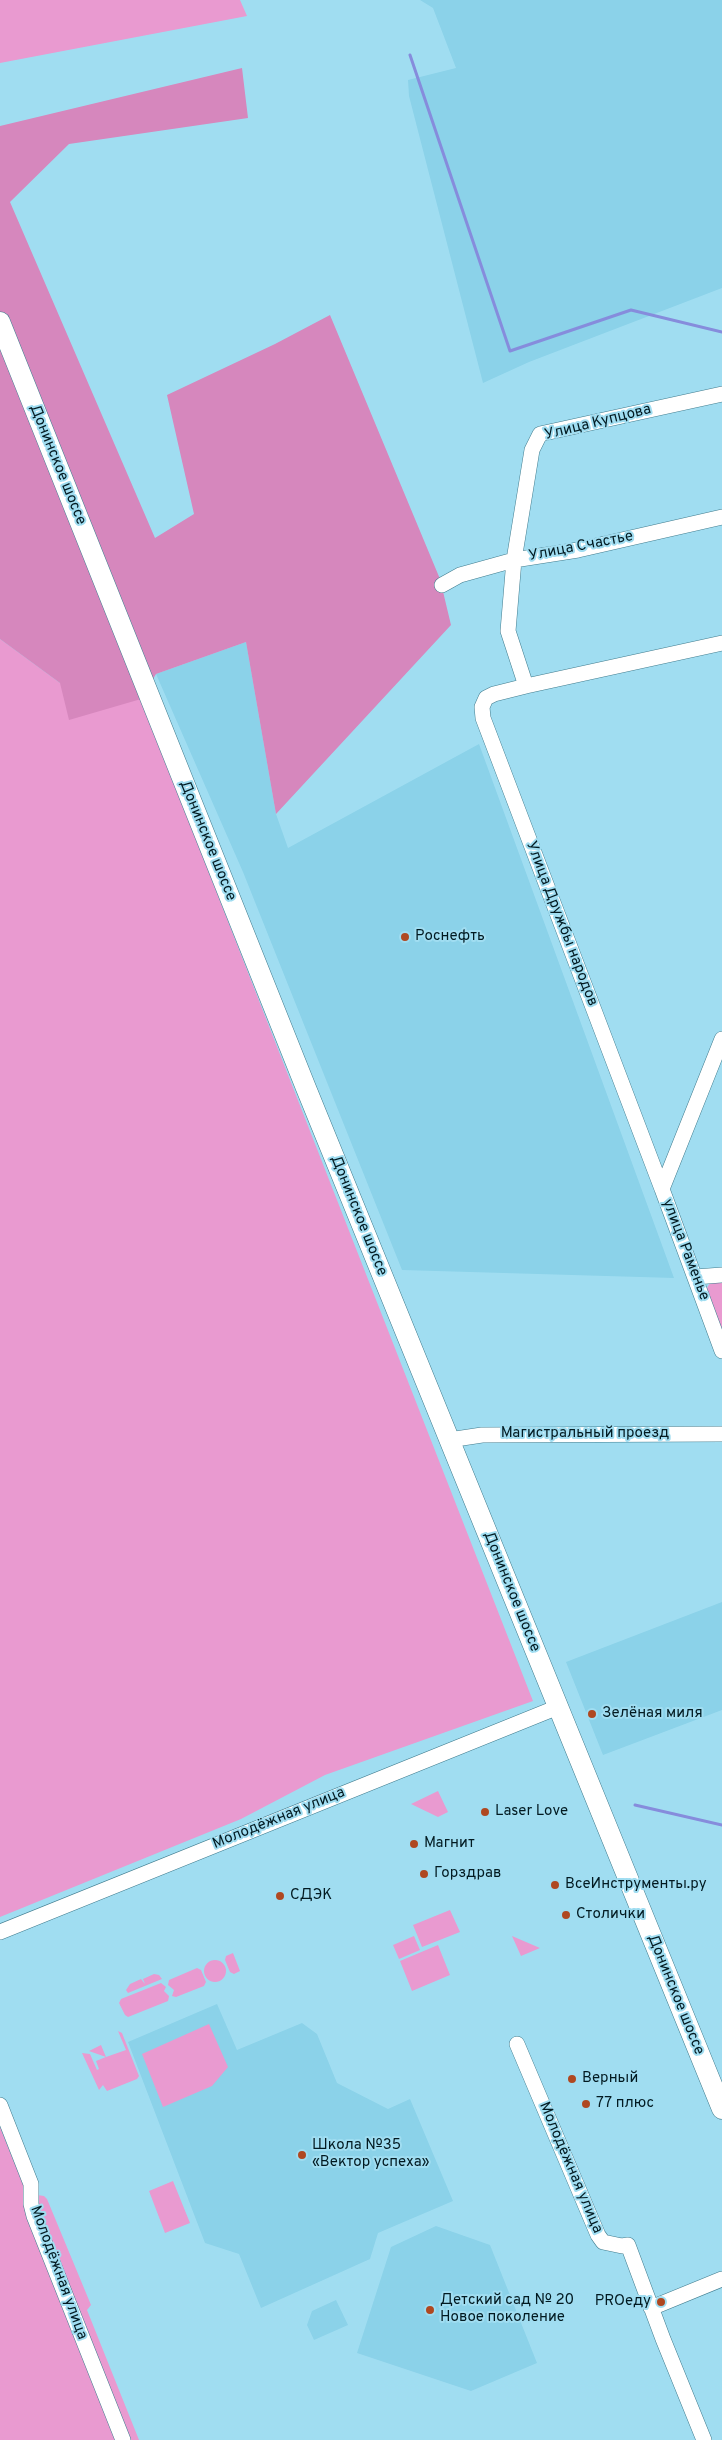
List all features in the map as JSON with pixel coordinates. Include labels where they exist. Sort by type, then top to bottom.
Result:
[{"type":"main road","name":"Донинское шоссе","points":[[0,322],[216,864],[722,2108]]},
{"type":"street","name":"Улица Купцова","points":[[514,560],[532,450],[540,434],[722,394]]},
{"type":"street","name":"Улица Счастье","points":[[442,585],[460,575],[514,560],[578,550],[722,517]]},
{"type":"street","points":[[514,560],[508,631],[526,686]]},
{"type":"street","name":"Улица Дружбы народов","points":[[662,1188],[483,718],[482,707],[486,698],[526,686],[722,643]]},
{"type":"street","name":"улица Раменье","points":[[722,1039],[662,1188],[722,1351]]},
{"type":"street","points":[[696,1277],[722,1275]]},
{"type":"street","name":"Магистральный проезд","points":[[449,1440],[482,1435],[722,1434]]},
{"type":"street","name":"Молодёжная улица","points":[[0,1932],[558,1707]]},
{"type":"street","name":"Молодёжная улица","points":[[517,2044],[598,2235],[604,2242],[622,2246],[628,2245],[704,2440]]},
{"type":"street","name":"Молодёжная улица","points":[[0,2105],[32,2184],[31,2204],[34,2216],[123,2440]]},
{"type":"street","points":[[651,2308],[722,2279]]},
{"type":"shaded area","points":[[0,0],[240,0],[247,16],[0,63]]},
{"type":"shaded area","points":[[420,0],[722,0],[722,288],[529,362],[483,383],[409,96],[408,80],[456,68],[433,8]]},
{"type":"shaded area","points":[[242,68],[248,118],[69,144],[10,202],[155,538],[194,514],[167,395],[275,344],[330,315],[440,579],[451,625],[276,814],[246,642],[156,674],[141,699],[69,720],[60,683],[0,639],[0,126]]},
{"type":"shaded area","points":[[0,639],[60,683],[141,699],[533,1701],[325,1775],[241,1819],[0,1917]]},
{"type":"shaded area","points":[[246,642],[276,814],[288,848],[479,744],[674,1278],[402,1270],[243,872],[156,674]]},
{"type":"shaded area","points":[[712,1279],[722,1279],[722,1332],[707,1288]]},
{"type":"shaded area","points":[[722,1602],[722,1710],[603,1755],[566,1662]]},
{"type":"shaded area","points":[[438,1791],[448,1812],[438,1817],[411,1804]]},
{"type":"shaded area","points":[[450,1910],[460,1932],[422,1947],[413,1925]]},
{"type":"shaded area","points":[[414,1936],[420,1950],[399,1959],[393,1945]]},
{"type":"shaded area","points":[[512,1936],[540,1948],[521,1956]]},
{"type":"shaded area","points":[[438,1945],[450,1975],[412,1991],[400,1961]]},
{"type":"shaded area","points":[[233,1953],[240,1971],[234,1974],[230,1972],[225,1960],[226,1956]]},
{"type":"shaded area","points":[[215,1960],[223,1963],[226,1971],[223,1979],[215,1982],[207,1979],[204,1971],[207,1963]]},
{"type":"shaded area","points":[[197,1968],[201,1970],[206,1982],[204,1986],[176,1997],[172,1996],[174,1990],[168,1985],[169,1980]]},
{"type":"shaded area","points":[[154,1974],[159,1975],[162,1979],[128,1993],[126,1990],[130,1984],[141,1979],[145,1984],[143,1979]]},
{"type":"shaded area","points":[[161,1983],[166,1987],[164,1991],[169,1996],[168,2001],[128,2017],[125,2015],[119,2003],[121,1999]]},
{"type":"shaded area","name":"Школа №35 «Вектор успеха»","points":[[217,2004],[237,2050],[302,2023],[317,2034],[337,2083],[388,2109],[410,2099],[453,2201],[378,2233],[370,2259],[261,2308],[239,2254],[205,2243],[128,2042]]},
{"type":"shaded area","points":[[209,2024],[228,2067],[212,2086],[163,2107],[142,2054]]},
{"type":"shaded area","points":[[118,2031],[122,2033],[139,2076],[137,2079],[107,2091],[103,2085],[99,2090],[82,2053],[90,2054],[97,2070],[99,2069],[96,2061],[126,2050]]},
{"type":"shaded area","points":[[101,2045],[106,2057],[89,2051]]},
{"type":"shaded area","points":[[0,2127],[25,2189],[31,2194],[44,2196],[47,2199],[91,2305],[87,2310],[139,2440],[0,2440]]},
{"type":"shaded area","points":[[173,2181],[190,2223],[165,2233],[149,2191]]},
{"type":"shaded area","points":[[436,2226],[490,2245],[537,2363],[471,2391],[357,2353],[391,2247]]},
{"type":"shaded area","points":[[336,2300],[348,2325],[314,2340],[307,2325],[312,2311]]},
{"type":"waterway","points":[[410,55],[510,351],[631,310],[722,332]]},
{"type":"waterway","points":[[635,1805],[722,1825]]},
{"type":"place","name":"Роснефть","points":[[405,937]]},
{"type":"place","name":"Зелёная миля","points":[[592,1714]]},
{"type":"place","name":"Laser Love","points":[[485,1812]]},
{"type":"place","name":"Магнит","points":[[414,1844]]},
{"type":"place","name":"Горздрав","points":[[424,1874]]},
{"type":"place","name":"ВсеИнструменты.ру","points":[[555,1885]]},
{"type":"place","name":"СДЭК","points":[[280,1896]]},
{"type":"place","name":"Столички","points":[[566,1915]]},
{"type":"place","name":"Верный","points":[[572,2079]]},
{"type":"place","name":"77 плюс","points":[[586,2104]]},
{"type":"place","name":"Школа №35 «Вектор успеха»","points":[[302,2155]]},
{"type":"place","name":"PROеду","points":[[661,2302]]},
{"type":"place","name":"Детский сад № 20 Новое поколение","points":[[430,2310]]}]
